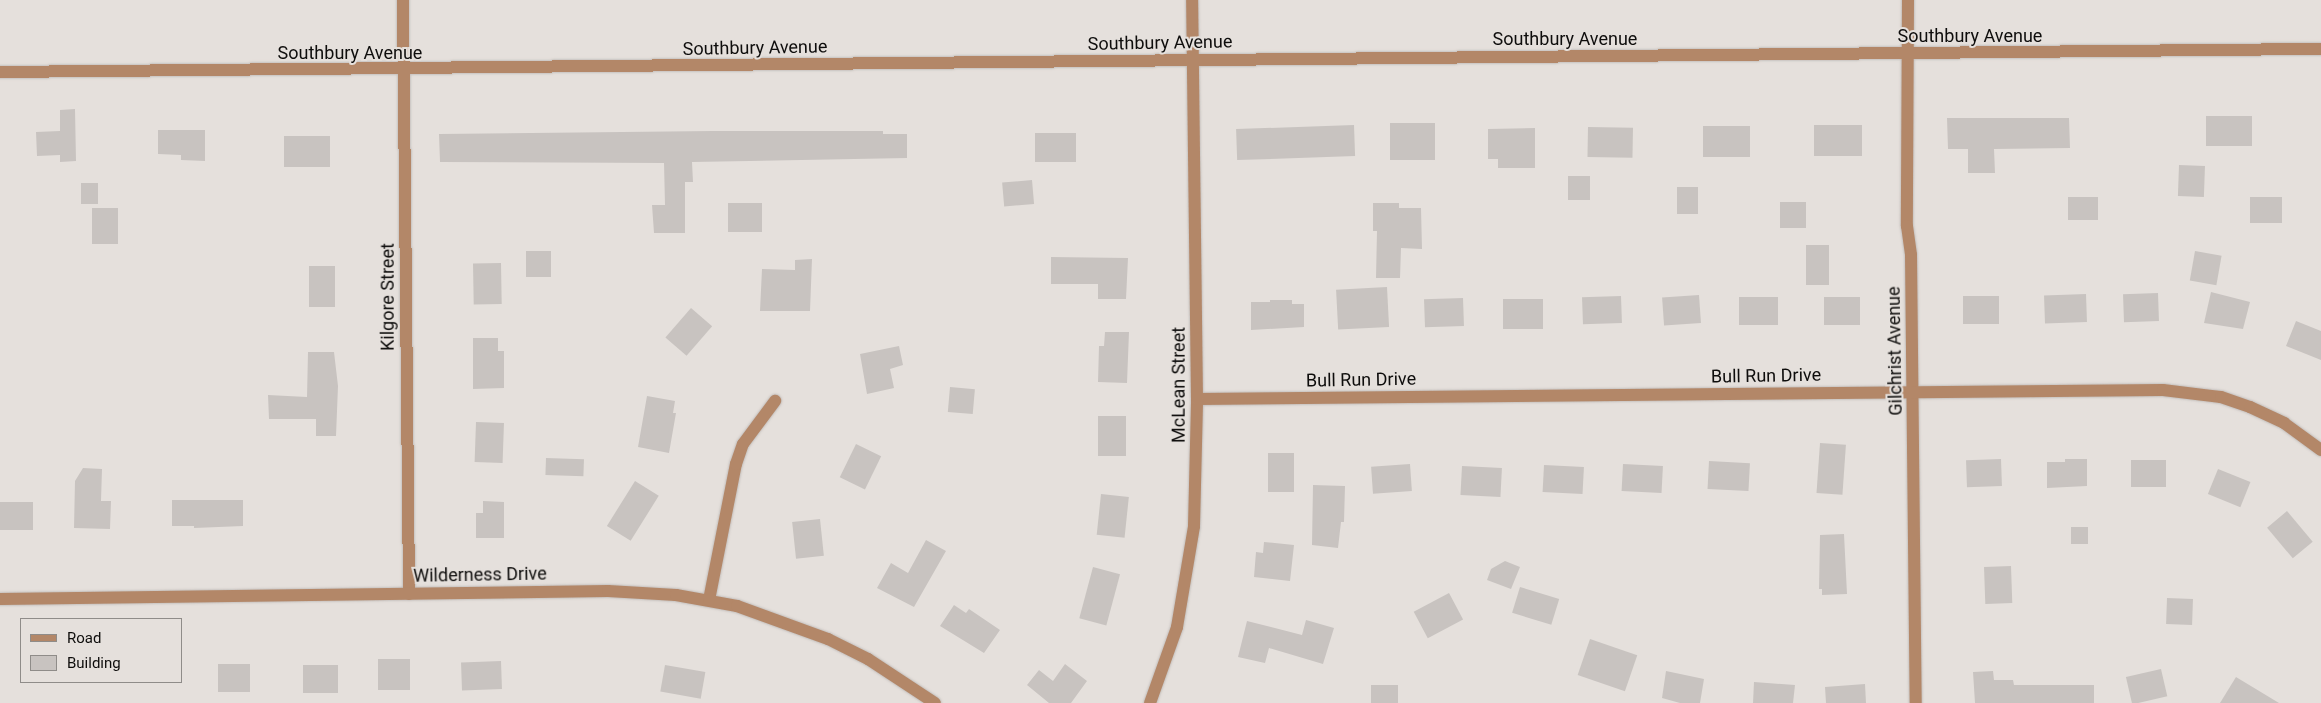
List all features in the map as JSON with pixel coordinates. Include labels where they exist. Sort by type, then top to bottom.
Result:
[{"type":"street","name":"Kilgore Street","points":[[403,0],[409,594]]},
{"type":"street","name":"McLean Street","points":[[1150,703],[1177,627],[1188,577],[1197,477],[1192,0]]},
{"type":"street","name":"Gilchrist Avenue","points":[[1908,0],[1907,226],[1911,255],[1916,703]]},
{"type":"street","name":"Southbury Avenue","points":[[0,72],[404,70],[2321,49]]},
{"type":"street","name":"Bull Run Drive","points":[[1197,399],[1913,392],[2190,392],[2250,407],[2284,423],[2321,450]]},
{"type":"street","points":[[708,600],[736,464],[743,444],[775,401]]},
{"type":"street","name":"Wilderness Drive","points":[[0,599],[608,591],[676,595],[737,606],[828,639],[868,659],[935,703]]},
{"type":"building","points":[[75,109],[76,161],[60,162],[60,155],[37,156],[36,132],[60,131],[60,110]]},
{"type":"building","points":[[2206,116],[2252,116],[2252,146],[2206,146]]},
{"type":"building","points":[[1947,118],[2069,118],[2070,148],[1994,149],[1995,173],[1968,173],[1968,149],[1948,149]]},
{"type":"building","points":[[1390,123],[1435,123],[1435,160],[1390,160]]},
{"type":"building","points":[[1354,125],[1355,156],[1237,160],[1236,129]]},
{"type":"building","points":[[1814,125],[1862,125],[1862,156],[1814,156]]},
{"type":"building","points":[[1703,126],[1750,126],[1750,157],[1703,157]]},
{"type":"building","points":[[1588,127],[1633,128],[1632,158],[1587,157]]},
{"type":"building","points":[[1535,128],[1535,168],[1498,168],[1498,159],[1488,159],[1488,129]]},
{"type":"building","points":[[158,130],[205,130],[205,161],[181,160],[181,155],[158,154]]},
{"type":"building","points":[[883,131],[883,134],[907,134],[907,158],[692,162],[693,182],[685,182],[685,233],[654,233],[652,205],[665,205],[664,163],[440,162],[439,134]]},
{"type":"building","points":[[1035,133],[1076,133],[1076,162],[1035,162]]},
{"type":"building","points":[[284,136],[330,136],[330,167],[284,167]]},
{"type":"building","points":[[2179,165],[2205,166],[2204,197],[2178,196]]},
{"type":"building","points":[[1568,176],[1590,176],[1590,200],[1568,200]]},
{"type":"building","points":[[1032,180],[1034,204],[1004,207],[1002,183]]},
{"type":"building","points":[[81,183],[98,183],[98,204],[81,204]]},
{"type":"building","points":[[1677,187],[1698,187],[1698,214],[1677,214]]},
{"type":"building","points":[[2068,197],[2098,197],[2098,220],[2068,220]]},
{"type":"building","points":[[2250,197],[2282,197],[2282,223],[2250,223]]},
{"type":"building","points":[[1780,202],[1806,202],[1806,228],[1780,228]]},
{"type":"building","points":[[728,203],[762,203],[762,232],[728,232]]},
{"type":"building","points":[[1373,203],[1399,203],[1399,208],[1421,208],[1422,249],[1401,248],[1400,278],[1376,278],[1377,231],[1373,231]]},
{"type":"building","points":[[92,208],[118,208],[118,244],[92,244]]},
{"type":"building","points":[[1806,245],[1829,245],[1829,285],[1806,285]]},
{"type":"building","points":[[526,251],[551,251],[551,277],[526,277]]},
{"type":"building","points":[[2195,251],[2222,256],[2216,285],[2190,281]]},
{"type":"building","points":[[1051,257],[1128,258],[1126,299],[1098,299],[1098,284],[1051,284]]},
{"type":"building","points":[[812,259],[810,311],[760,311],[762,269],[795,270],[795,260]]},
{"type":"building","points":[[473,263],[501,263],[502,304],[474,304]]},
{"type":"building","points":[[309,266],[335,266],[335,307],[309,307]]},
{"type":"building","points":[[1387,287],[1389,327],[1338,330],[1336,290]]},
{"type":"building","points":[[2211,292],[2250,302],[2243,329],[2204,323]]},
{"type":"building","points":[[2158,293],[2159,321],[2124,322],[2123,294]]},
{"type":"building","points":[[2086,294],[2087,322],[2045,323],[2044,295]]},
{"type":"building","points":[[1699,295],[1701,323],[1664,326],[1662,298]]},
{"type":"building","points":[[1621,296],[1622,323],[1583,324],[1582,297]]},
{"type":"building","points":[[1963,296],[1999,296],[1999,324],[1963,324]]},
{"type":"building","points":[[1739,297],[1778,297],[1778,325],[1739,325]]},
{"type":"building","points":[[1824,297],[1860,297],[1860,325],[1824,325]]},
{"type":"building","points":[[1463,298],[1464,326],[1425,327],[1424,299]]},
{"type":"building","points":[[1503,299],[1543,299],[1543,329],[1503,329]]},
{"type":"building","points":[[1270,300],[1292,300],[1292,304],[1304,304],[1304,327],[1251,330],[1251,302],[1270,302]]},
{"type":"building","points":[[691,308],[712,326],[687,356],[665,337]]},
{"type":"building","points":[[2296,321],[2321,331],[2321,360],[2286,346]]},
{"type":"building","points":[[1105,332],[1129,332],[1127,383],[1098,382],[1099,346],[1104,346]]},
{"type":"building","points":[[473,338],[498,338],[498,351],[504,351],[504,388],[473,389]]},
{"type":"building","points":[[899,346],[903,365],[890,369],[894,388],[867,394],[860,354]]},
{"type":"building","points":[[308,352],[334,352],[338,386],[336,436],[316,436],[316,419],[269,419],[268,395],[307,397]]},
{"type":"building","points":[[950,387],[975,389],[973,414],[948,412]]},
{"type":"building","points":[[647,396],[675,401],[673,413],[676,413],[669,453],[638,447]]},
{"type":"building","points":[[1098,416],[1126,416],[1126,456],[1098,456]]},
{"type":"building","points":[[476,422],[504,423],[503,463],[475,462]]},
{"type":"building","points":[[1820,443],[1846,445],[1842,495],[1817,493]]},
{"type":"building","points":[[856,444],[881,456],[865,490],[840,477]]},
{"type":"building","points":[[1268,453],[1294,453],[1294,492],[1268,492]]},
{"type":"building","points":[[546,458],[584,459],[583,476],[545,475]]},
{"type":"building","points":[[2001,459],[2002,486],[1967,487],[1966,460]]},
{"type":"building","points":[[2065,459],[2087,459],[2087,486],[2047,488],[2047,462],[2065,462]]},
{"type":"building","points":[[2131,460],[2166,460],[2166,487],[2131,487]]},
{"type":"building","points":[[1709,461],[1750,463],[1748,491],[1708,489]]},
{"type":"building","points":[[1410,464],[1412,491],[1373,494],[1371,467]]},
{"type":"building","points":[[1623,464],[1663,466],[1662,493],[1622,491]]},
{"type":"building","points":[[1544,465],[1584,467],[1583,494],[1543,492]]},
{"type":"building","points":[[1462,466],[1502,468],[1500,497],[1460,495]]},
{"type":"building","points":[[83,468],[102,469],[101,501],[111,501],[110,529],[74,528],[75,481]]},
{"type":"building","points":[[2218,469],[2250,482],[2240,507],[2208,494]]},
{"type":"building","points":[[635,481],[659,496],[631,541],[607,526]]},
{"type":"building","points":[[1313,485],[1345,486],[1344,522],[1341,522],[1338,548],[1312,545]]},
{"type":"building","points":[[1101,494],[1129,497],[1125,538],[1097,535]]},
{"type":"building","points":[[172,500],[243,500],[243,526],[194,528],[194,526],[172,526]]},
{"type":"building","points":[[483,501],[504,502],[504,538],[476,538],[476,513],[483,513]]},
{"type":"building","points":[[0,502],[33,502],[33,530],[0,530]]},
{"type":"building","points":[[2287,511],[2313,542],[2293,558],[2267,528]]},
{"type":"building","points":[[820,519],[824,556],[796,559],[792,522]]},
{"type":"building","points":[[2071,527],[2088,527],[2088,544],[2071,544]]},
{"type":"building","points":[[1844,534],[1847,594],[1822,595],[1822,589],[1819,589],[1820,535]]},
{"type":"building","points":[[926,540],[946,551],[914,607],[877,588],[891,563],[908,573]]},
{"type":"building","points":[[1264,542],[1294,545],[1290,581],[1254,577],[1256,552],[1263,553]]},
{"type":"building","points":[[1505,561],[1520,567],[1511,589],[1487,580],[1491,569]]},
{"type":"building","points":[[2011,566],[2012,603],[1985,604],[1984,567]]},
{"type":"building","points":[[1093,567],[1120,574],[1106,625],[1079,618]]},
{"type":"building","points":[[1520,587],[1559,599],[1551,625],[1512,613]]},
{"type":"building","points":[[1449,593],[1463,619],[1428,638],[1414,612]]},
{"type":"building","points":[[2167,598],[2193,599],[2192,625],[2166,624]]},
{"type":"building","points":[[954,605],[966,613],[969,609],[1000,630],[984,653],[940,626]]},
{"type":"building","points":[[1306,620],[1334,628],[1323,664],[1269,648],[1265,663],[1238,657],[1247,621],[1302,635]]},
{"type":"building","points":[[1590,639],[1637,655],[1625,691],[1578,675]]},
{"type":"building","points":[[378,659],[410,659],[410,690],[378,690]]},
{"type":"building","points":[[501,661],[502,689],[462,690],[461,662]]},
{"type":"building","points":[[218,664],[250,664],[250,692],[218,692]]},
{"type":"building","points":[[1065,664],[1087,681],[1071,703],[1049,703],[1027,685],[1039,670],[1053,681]]},
{"type":"building","points":[[303,665],[338,665],[338,693],[303,693]]},
{"type":"building","points":[[665,665],[705,672],[701,699],[660,692]]},
{"type":"building","points":[[2161,669],[2167,696],[2132,703],[2126,677]]},
{"type":"building","points":[[1666,671],[1704,679],[1700,703],[1680,703],[1662,698]]},
{"type":"building","points":[[1993,671],[1994,680],[2013,680],[2014,685],[2094,685],[2094,703],[1975,703],[1973,672]]},
{"type":"building","points":[[2236,677],[2279,703],[2220,703]]},
{"type":"building","points":[[1754,682],[1795,685],[1793,703],[1753,703]]},
{"type":"building","points":[[1865,684],[1866,703],[1826,703],[1825,687]]},
{"type":"building","points":[[1371,685],[1398,685],[1398,703],[1371,703]]}]
